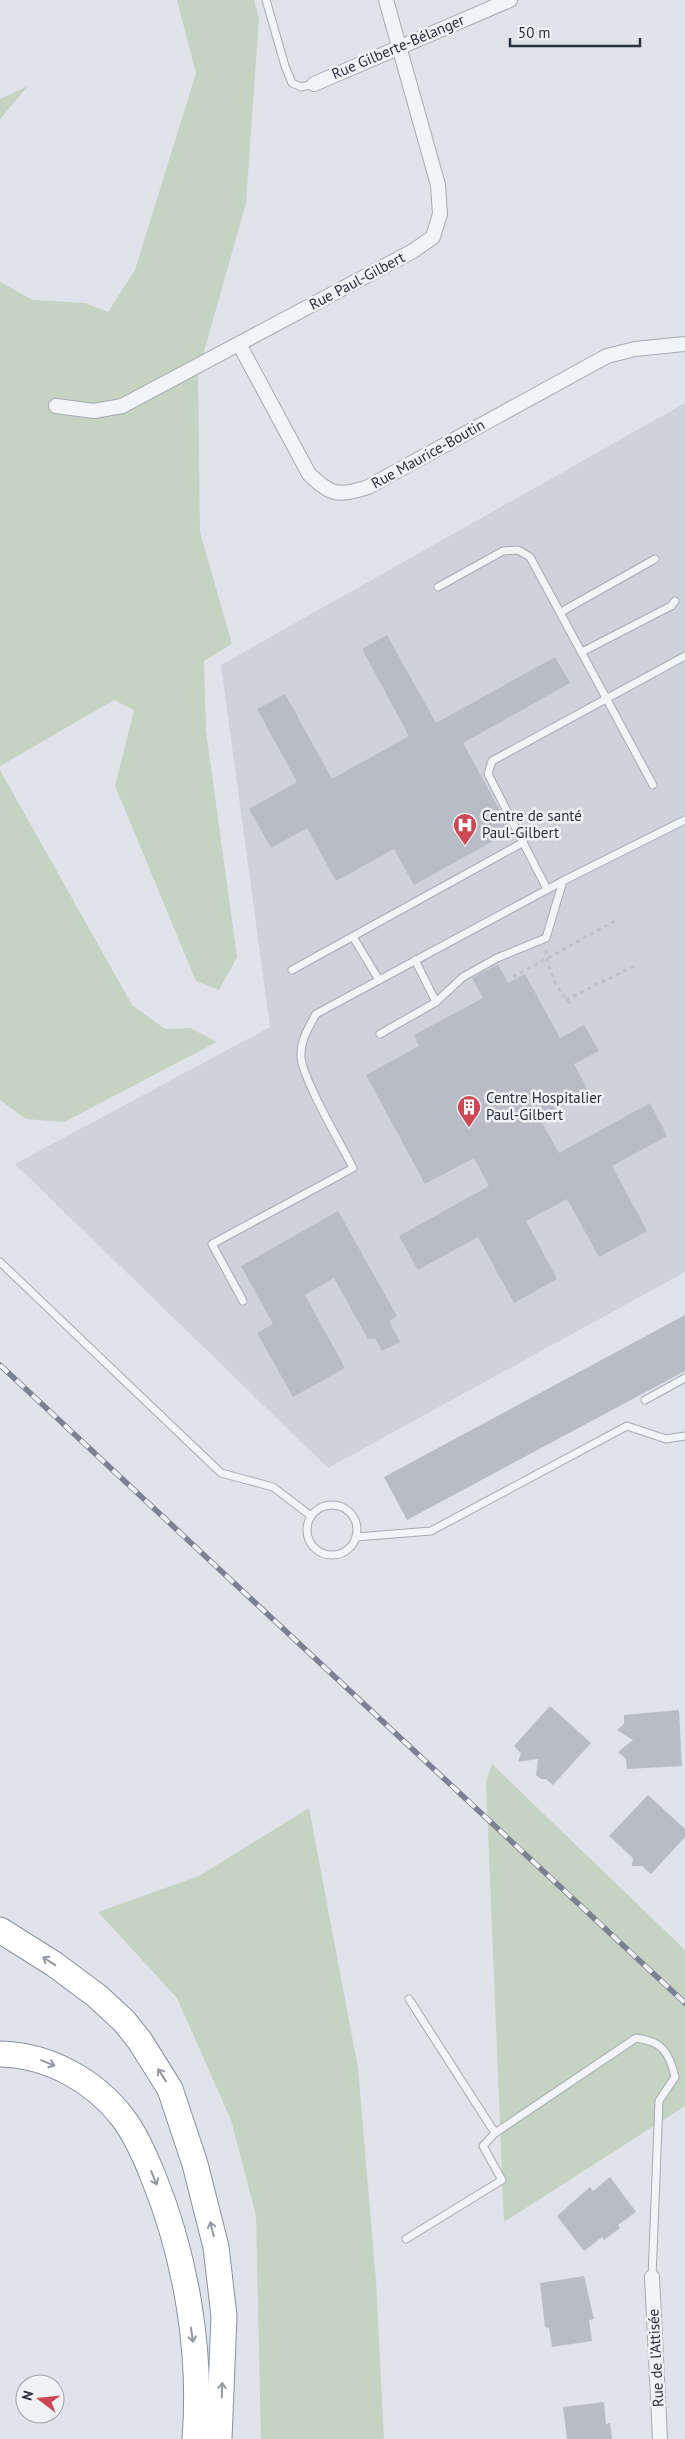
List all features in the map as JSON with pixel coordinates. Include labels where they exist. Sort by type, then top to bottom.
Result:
[{"type":"highway","points":[[0,1930],[54,1964],[97,1996],[124,2021],[140,2041],[170,2089],[196,2164],[216,2247],[224,2316],[220,2439]]},
{"type":"highway","points":[[0,2054],[39,2060],[66,2070],[98,2091],[124,2119],[142,2149],[163,2201],[184,2274],[194,2354],[195,2439]]},
{"type":"street","name":"Rue Paul-Gilbert","points":[[56,406],[94,410],[122,406],[413,251],[433,237],[440,214],[438,186],[386,0]]},
{"type":"street","name":"Rue Gilberte-Bélanger","points":[[314,84],[510,0]]},
{"type":"street","name":"Rue Maurice-Boutin","points":[[239,344],[309,474],[325,490],[346,494],[368,488],[607,356],[635,349],[685,344]]},
{"type":"street","name":"Rue de l'Attisée","points":[[652,2277],[660,2439]]},
{"type":"lane","points":[[266,0],[284,66],[292,83],[301,87],[314,84]]},
{"type":"lane","points":[[438,587],[503,551],[518,550],[530,557],[608,697],[654,785]]},
{"type":"lane","points":[[561,612],[655,559]]},
{"type":"lane","points":[[582,652],[671,606],[675,601]]},
{"type":"lane","points":[[547,889],[488,774],[488,767],[492,761],[685,656]]},
{"type":"lane","points":[[243,1301],[212,1244],[353,1168],[312,1087],[301,1057],[304,1035],[316,1014],[547,889],[685,820]]},
{"type":"lane","points":[[292,970],[522,843]]},
{"type":"lane","points":[[380,1034],[436,1002],[463,977],[497,958],[546,938],[563,881]]},
{"type":"lane","points":[[354,937],[379,980]]},
{"type":"lane","points":[[415,960],[436,1002]]},
{"type":"lane","points":[[0,1262],[221,1473],[273,1487],[311,1516]]},
{"type":"lane","points":[[645,1400],[685,1378]]},
{"type":"lane","points":[[356,1537],[431,1530],[627,1426],[666,1439],[685,1436]]},
{"type":"lane","points":[[327,1505],[343,1507],[354,1518],[357,1525],[356,1537],[350,1547],[344,1552],[328,1555],[314,1548],[307,1534],[307,1526],[311,1516],[327,1505]]},
{"type":"lane","points":[[409,1999],[496,2133]]},
{"type":"lane","points":[[406,2239],[502,2180],[483,2146],[496,2133],[636,2038],[651,2039],[659,2045],[672,2061],[675,2077],[659,2101],[652,2277]]},
{"type":"path","points":[[513,977],[615,921]]},
{"type":"path","points":[[546,938],[546,959],[566,1000],[574,1006]]},
{"type":"path","points":[[566,1000],[636,965]]},
{"type":"shaded area","name":"Centre de santé Paul-Gilbert","points":[[685,403],[685,1272],[328,1468],[15,1164],[270,1027],[221,665]]},
{"type":"green space","points":[[177,0],[254,0],[259,18],[246,203],[198,373],[200,532],[232,644],[204,661],[206,731],[237,957],[219,990],[196,981],[115,786],[134,710],[114,700],[0,766],[0,282],[33,300],[85,303],[108,312],[135,270],[196,73]]},
{"type":"green space","points":[[28,86],[0,119],[0,99]]},
{"type":"green space","points":[[0,770],[132,1005],[165,1029],[190,1028],[217,1042],[64,1122],[26,1119],[0,1100]]},
{"type":"green space","points":[[492,1764],[685,1950],[685,2106],[504,2222],[486,1782]]},
{"type":"green space","points":[[309,1808],[358,2068],[376,2281],[384,2439],[261,2439],[256,2216],[231,2120],[177,1998],[98,1912],[199,1876]]},
{"type":"building","points":[[387,635],[436,723],[555,657],[570,683],[463,743],[511,831],[414,885],[394,849],[336,881],[307,828],[271,848],[249,809],[297,782],[257,709],[285,694],[332,779],[409,736],[362,649]]},
{"type":"building","name":"Centre Hospitalier Paul-Gilbert","points":[[498,964],[508,983],[525,974],[560,1038],[584,1025],[599,1051],[574,1064],[589,1092],[540,1119],[559,1153],[650,1103],[667,1136],[612,1166],[647,1231],[599,1257],[567,1199],[526,1221],[557,1279],[514,1303],[478,1237],[418,1270],[399,1236],[489,1186],[474,1158],[425,1184],[366,1075],[419,1046],[414,1035],[483,998],[472,978]]},
{"type":"building","points":[[338,1211],[397,1316],[389,1321],[400,1342],[382,1351],[375,1338],[368,1339],[334,1278],[305,1295],[345,1368],[293,1397],[257,1333],[273,1324],[241,1266]]},
{"type":"building","points":[[685,1315],[685,1371],[407,1520],[384,1477]]},
{"type":"building","points":[[550,1706],[591,1743],[553,1785],[546,1779],[541,1779],[536,1775],[538,1759],[518,1762],[521,1753],[514,1746]]},
{"type":"building","points":[[679,1710],[682,1766],[627,1769],[626,1759],[618,1752],[633,1740],[617,1730],[624,1724],[624,1715]]},
{"type":"building","points":[[648,1795],[685,1829],[685,1837],[651,1874],[642,1866],[632,1866],[633,1858],[609,1836]]},
{"type":"building","points":[[610,2177],[636,2212],[618,2225],[620,2228],[604,2240],[602,2237],[584,2251],[557,2216],[590,2187],[593,2191]]},
{"type":"building","points":[[584,2276],[594,2319],[589,2320],[592,2341],[552,2347],[549,2328],[545,2327],[540,2283]]},
{"type":"building","points":[[604,2402],[606,2424],[610,2423],[612,2439],[567,2439],[563,2407]]},
{"type":"railway","points":[[0,1365],[685,2003]]},
{"type":"place","name":"Centre de santé Paul-Gilbert","points":[[465,846]]},
{"type":"place","name":"Centre Hospitalier Paul-Gilbert","points":[[469,1128]]}]
